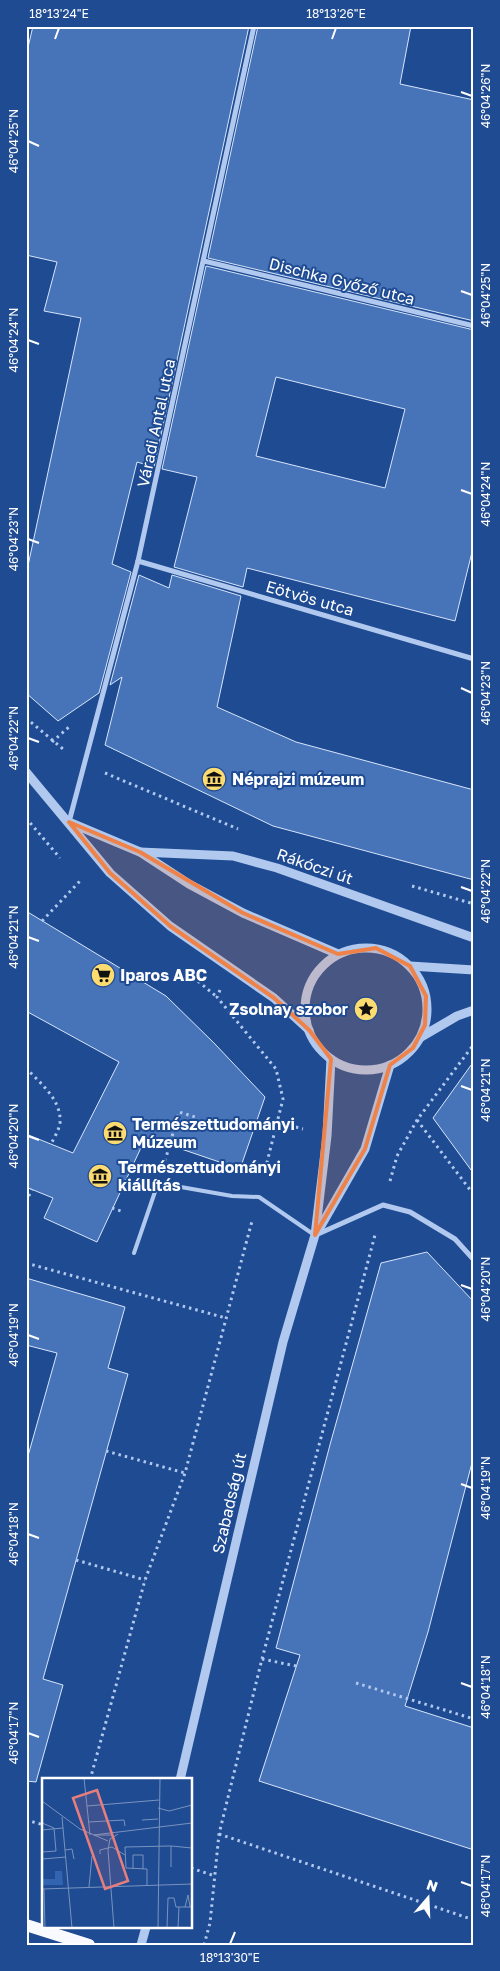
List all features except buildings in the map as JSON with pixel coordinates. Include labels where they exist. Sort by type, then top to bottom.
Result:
[{"type":"main road","points":[[26,1925],[89,1945]]},
{"type":"street","name":"Váradi Antal utca","points":[[69,822],[138,561],[254,26]]},
{"type":"street","name":"Dischka Győző utca","points":[[204,261],[474,326]]},
{"type":"street","name":"Eötvös utca","points":[[138,561],[474,659]]},
{"type":"street","name":"Rákóczi út","points":[[26,772],[110,873],[170,926],[274,998],[309,1030]]},
{"type":"street","name":"Rákóczi út","points":[[69,822],[140,852],[189,884],[244,913],[338,954]]},
{"type":"street","name":"Rákóczi út","points":[[140,852],[242,858],[292,873],[474,938]]},
{"type":"street","points":[[421,1037],[428,1012],[426,996],[418,976],[410,966],[394,954],[376,948],[357,948],[338,954],[324,964],[309,986],[305,1004],[309,1030],[318,1046],[331,1059],[349,1067],[361,1069],[379,1069],[390,1065],[408,1053],[421,1037],[457,1016],[474,1010]]},
{"type":"street","points":[[410,966],[474,970]]},
{"type":"street","name":"Szabadság út","points":[[180,1778],[282,1342],[315,1235],[326,1136],[331,1059]]},
{"type":"street","name":"Szabadság út","points":[[315,1235],[365,1149],[390,1065]]},
{"type":"street","points":[[315,1235],[383,1205],[410,1212],[455,1239],[474,1260]]},
{"type":"street","points":[[142,1945],[146,1928]]},
{"type":"lane","points":[[134,1253],[158,1183],[232,1196],[259,1196],[315,1235]]},
{"type":"path","points":[[26,718],[52,742]]},
{"type":"path","points":[[42,921],[80,881]]},
{"type":"path","points":[[204,1945],[210,1923],[219,1834],[262,1659],[397,1156],[417,1120],[474,1044]]},
{"type":"path","points":[[26,1068],[52,1096],[59,1109],[60,1124],[51,1144]]},
{"type":"path","points":[[158,1183],[179,1112],[194,1117]]},
{"type":"path","points":[[417,1120],[474,1195]]},
{"type":"path","points":[[91,1778],[145,1580],[185,1473],[277,1122]]},
{"type":"path","points":[[26,1202],[32,1189]]},
{"type":"path","points":[[26,1263],[226,1318]]},
{"type":"path","points":[[106,1451],[185,1473]]},
{"type":"path","points":[[76,1560],[145,1580]]},
{"type":"path","points":[[262,1659],[296,1666]]},
{"type":"path","points":[[356,1683],[474,1719]]},
{"type":"path","points":[[26,1820],[42,1824]]},
{"type":"path","points":[[219,1834],[474,1920]]},
{"type":"path","points":[[192,1868],[215,1876]]},
{"type":"highlighted area","points":[[69,822],[140,852],[243,913],[338,954],[376,948],[410,966],[426,996],[425,1025],[413,1048],[390,1065],[365,1149],[315,1235],[331,1059],[309,1030],[274,998],[170,926],[110,873]]},
{"type":"place","name":"Néprajzi múzeum","points":[[214,779]]},
{"type":"place","name":"Iparos ABC","points":[[103,975]]},
{"type":"place","name":"Zsolnay szobor","points":[[366,1009]]},
{"type":"place","name":"Természettudományi Múzeum","points":[[115,1133]]},
{"type":"place","name":"Természettudományi kiállítás","points":[[100,1176]]}]
